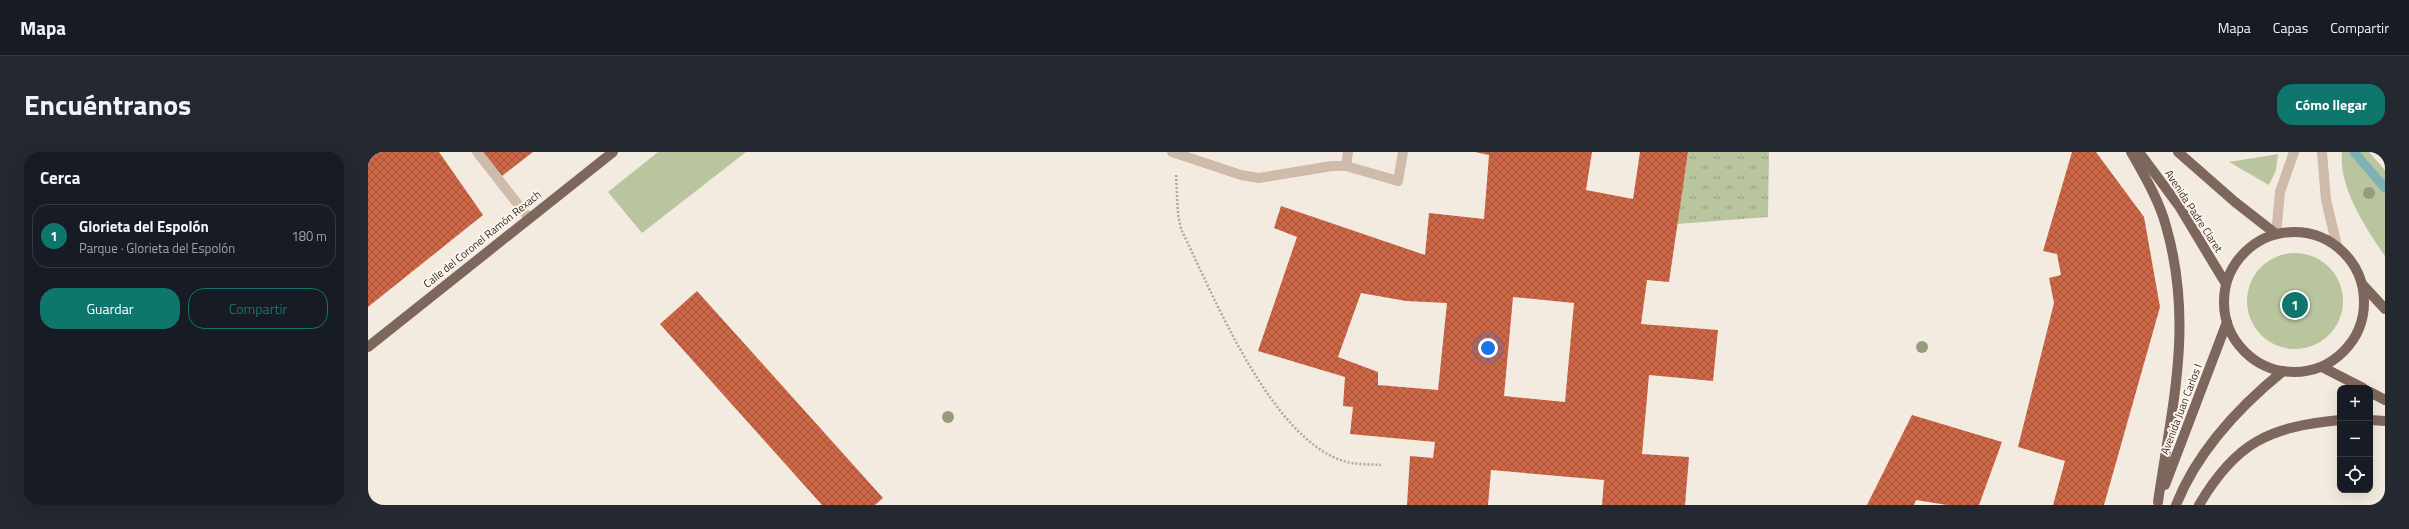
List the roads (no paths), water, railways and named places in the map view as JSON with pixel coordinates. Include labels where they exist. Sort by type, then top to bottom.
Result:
[{"type":"main road","name":"Calle del Coronel Ramón Rexach","points":[[368,347],[528,217],[613,152]]},
{"type":"main road","points":[[2131,152],[2149,184],[2166,224],[2176,266],[2181,307],[2181,346],[2158,504]]},
{"type":"main road","name":"Avenida Padre Claret","points":[[2139,152],[2179,206],[2226,284]]},
{"type":"main road","name":"Avenida Padre Claret","points":[[2178,152],[2235,202],[2276,234]]},
{"type":"main road","points":[[2306,232],[2328,240],[2337,246],[2357,269],[2362,284],[2364,308],[2358,332],[2343,353],[2322,366],[2303,371],[2283,371],[2272,369],[2252,358],[2237,342],[2227,322],[2224,310],[2226,284],[2233,268],[2243,254],[2261,240],[2276,234],[2306,232]]},
{"type":"main road","points":[[2362,284],[2385,309]]},
{"type":"main road","name":"Avenida Juan Carlos I","points":[[2158,504],[2227,322]]},
{"type":"main road","points":[[2322,366],[2357,385]]},
{"type":"main road","points":[[2176,505],[2210,446],[2239,411],[2283,371]]},
{"type":"main road","points":[[2373,394],[2385,400]]},
{"type":"main road","points":[[2199,505],[2214,482],[2234,458],[2265,436],[2283,429],[2305,424],[2337,420]]},
{"type":"main road","points":[[2373,420],[2385,421]]},
{"type":"street","points":[[477,152],[528,217]]},
{"type":"street","points":[[1172,152],[1241,175],[1259,178],[1332,166],[1346,166],[1398,181],[1403,152]]},
{"type":"street","points":[[1346,166],[1348,152]]},
{"type":"street","points":[[2276,234],[2280,192],[2294,152]]},
{"type":"street","points":[[2322,152],[2326,200],[2337,246]]},
{"type":"waterway","points":[[2354,152],[2385,188]]},
{"type":"place","name":"Glorieta del Espolón","points":[[2295,305]]}]
